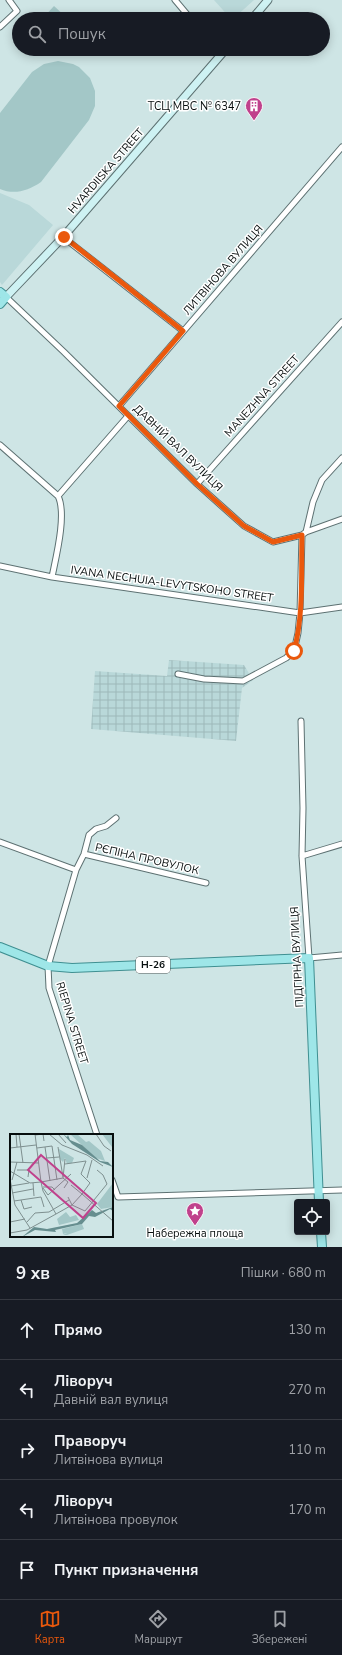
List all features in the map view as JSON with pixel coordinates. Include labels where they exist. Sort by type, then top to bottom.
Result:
[{"type":"main road","name":"HVARDIISKA STREET","points":[[0,304],[3,295]]},
{"type":"main road","name":"Н-26","points":[[0,947],[48,966],[72,968],[309,958]]},
{"type":"main road","name":"ПІДГІРНА ВУЛИЦЯ","points":[[309,958],[319,1199]]},
{"type":"main road","points":[[321,1235],[322,1247]]},
{"type":"street","points":[[9,0],[17,10],[15,12]]},
{"type":"street","points":[[175,0],[185,12]]},
{"type":"street","points":[[258,12],[268,0]]},
{"type":"street","points":[[0,26],[12,15]]},
{"type":"street","name":"HVARDIISKA STREET","points":[[3,295],[64,237],[217,56]]},
{"type":"street","name":"ЛИТВІНОВА ВУЛИЦЯ","points":[[119,406],[342,147]]},
{"type":"street","points":[[64,237],[183,331]]},
{"type":"street","name":"ДАВНІЙ ВАЛ ВУЛИЦЯ","points":[[3,295],[119,406],[197,484],[244,526],[273,542],[304,533],[342,519]]},
{"type":"street","name":"MANEZHNA STREET","points":[[197,484],[342,322]]},
{"type":"street","points":[[58,496],[128,416]]},
{"type":"street","points":[[0,445],[58,496],[61,502],[62,515],[52,577]]},
{"type":"street","points":[[178,674],[204,679],[243,681],[286,658],[294,651],[300,613],[304,533],[313,502],[322,480],[342,458]]},
{"type":"street","name":"IVANA NECHUIA-LEVYTSKOHO STREET","points":[[0,566],[52,577],[300,613],[342,607]]},
{"type":"street","name":"ПІДГІРНА ВУЛИЦЯ","points":[[301,721],[303,765],[302,856],[309,958]]},
{"type":"street","name":"RIEPINA STREET","points":[[97,1134],[49,988],[48,966],[76,870],[84,854],[91,832],[106,826],[116,818]]},
{"type":"street","points":[[0,842],[76,870]]},
{"type":"street","points":[[302,856],[342,844]]},
{"type":"street","name":"РЄПІНА ПРОВУЛОК","points":[[84,854],[206,883]]},
{"type":"street","points":[[309,958],[342,955]]},
{"type":"street","points":[[113,1183],[118,1197],[342,1190]]},
{"type":"shaded area","points":[[214,0],[254,0],[241,12],[225,12]]},
{"type":"shaded area","points":[[54,6],[60,12],[48,12]]},
{"type":"shaded area","points":[[58,61],[73,64],[79,67],[90,78],[95,91],[95,106],[89,120],[41,182],[26,190],[16,192],[0,189],[0,113],[32,72],[44,64]]},
{"type":"shaded area","points":[[0,193],[29,205],[53,225],[2,285],[0,282]]},
{"type":"shaded area","points":[[169,660],[244,665],[253,680],[242,688],[236,741],[91,729],[95,671],[167,676]]},
{"type":"place","name":"ТСЦ МВС № 6347","points":[[254,121]]},
{"type":"place","name":"Набережна площа","points":[[195,1226]]},
{"type":"route","points":[[64,237],[183,331],[119,406],[197,484],[244,526],[273,542],[302,535],[300,613],[294,651]]}]
